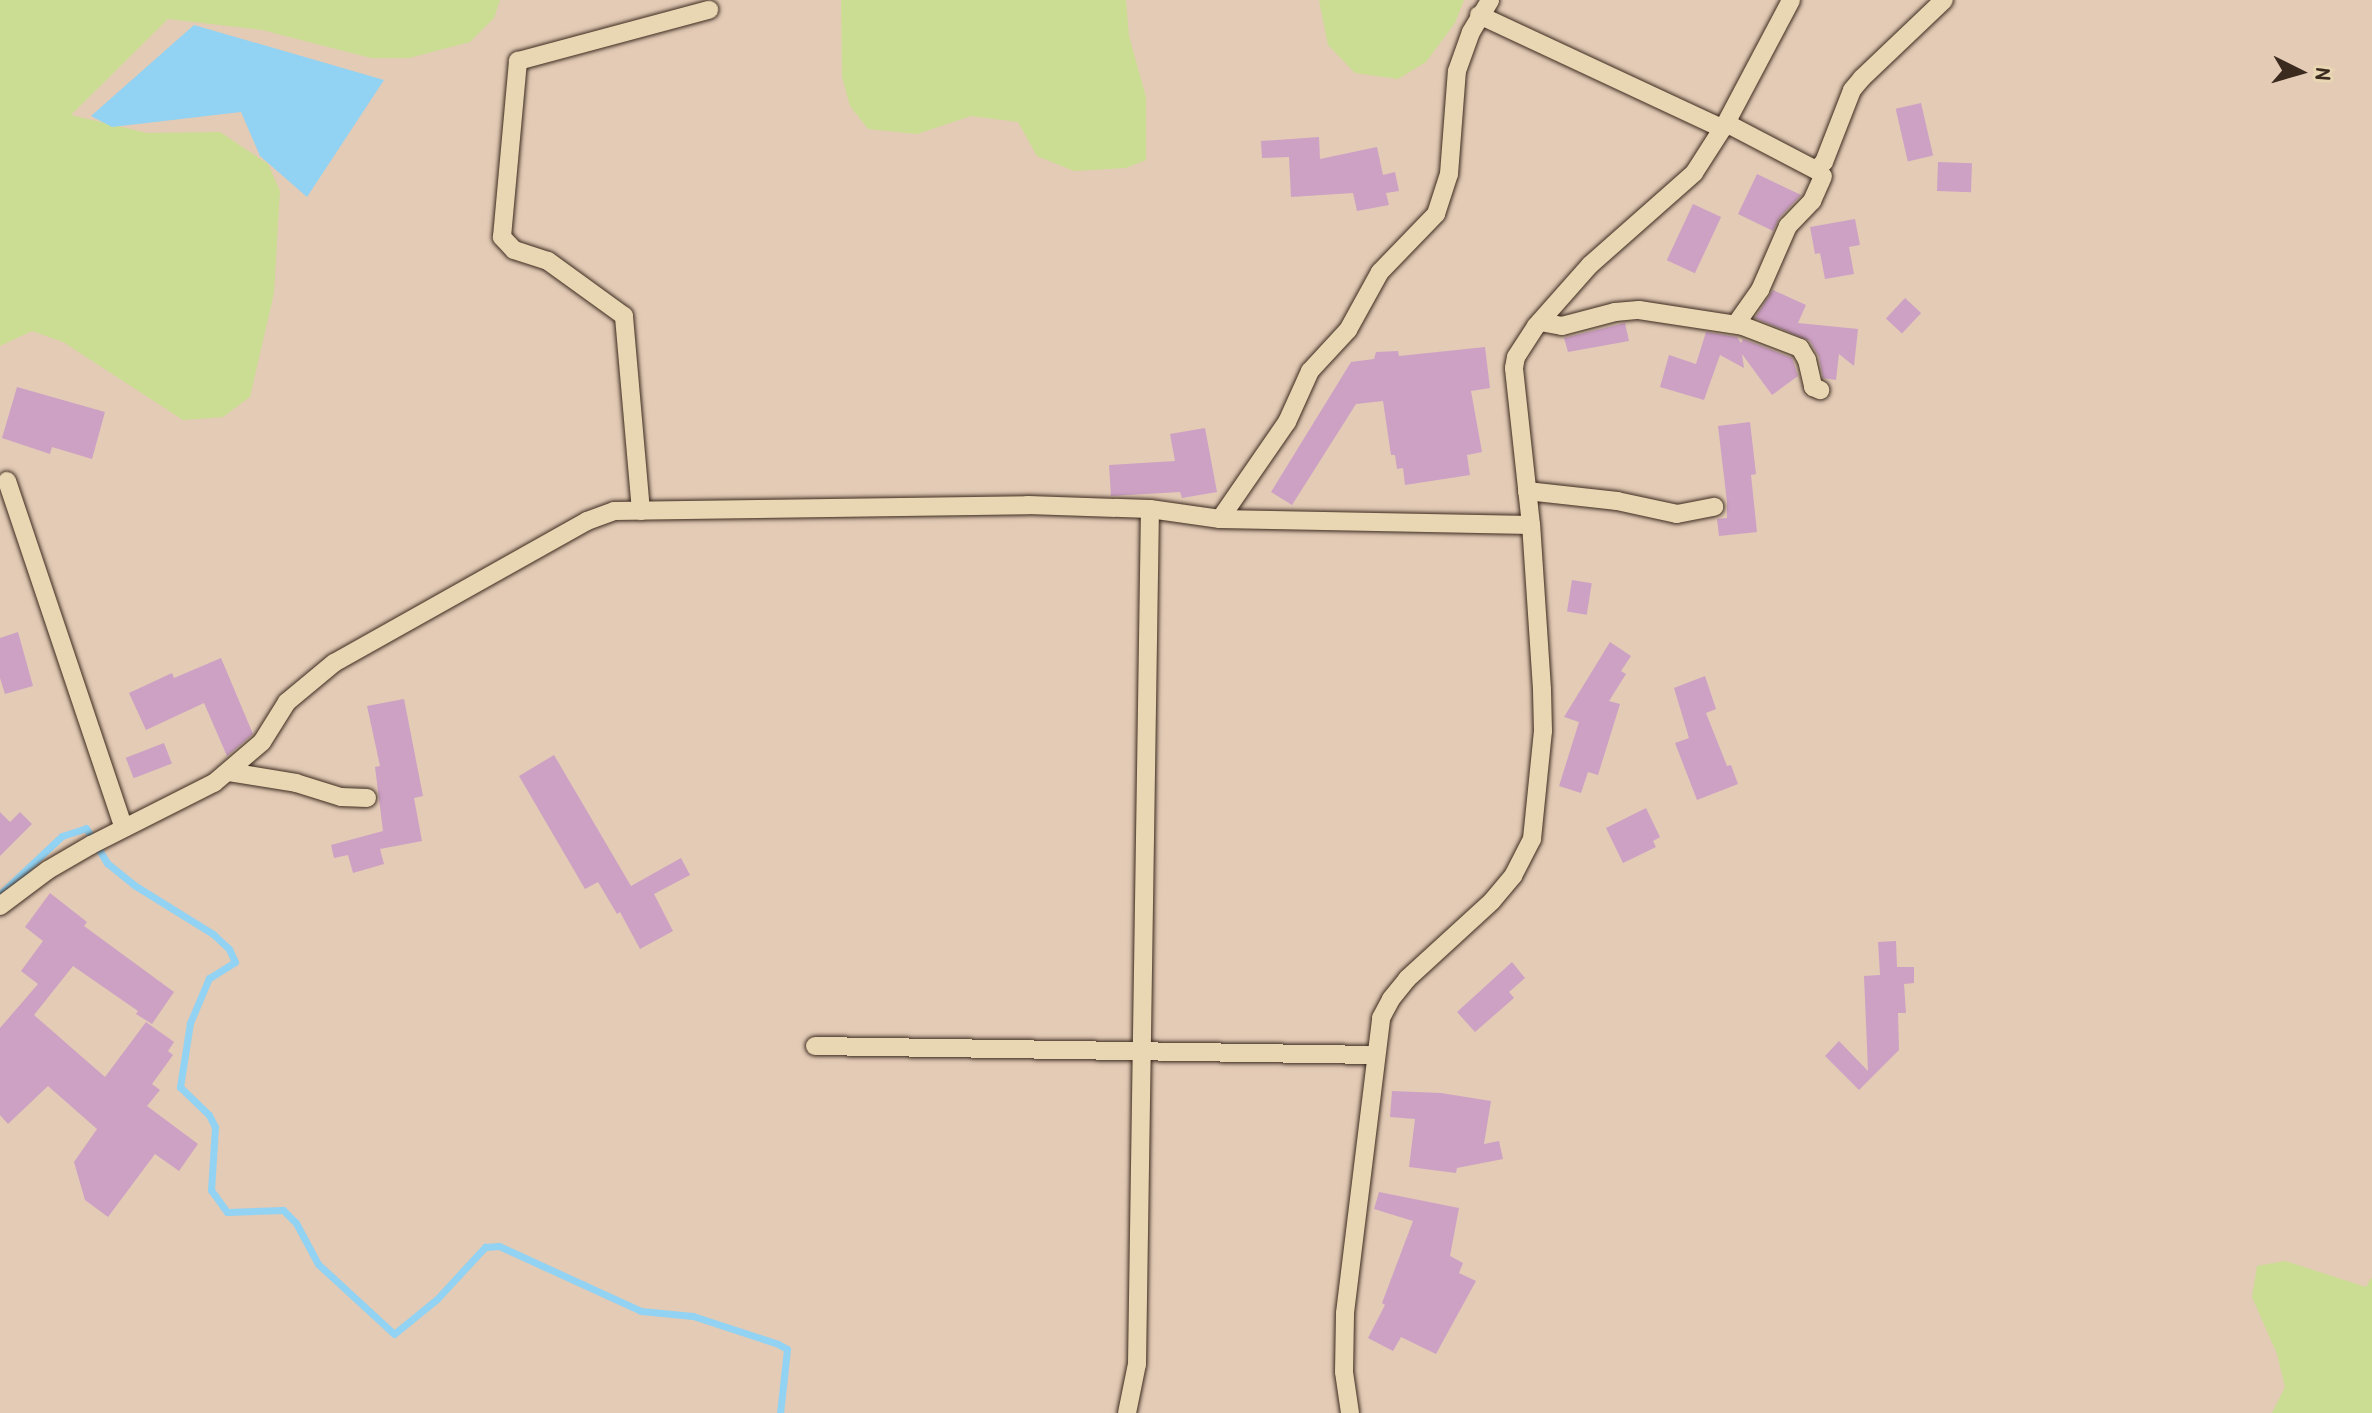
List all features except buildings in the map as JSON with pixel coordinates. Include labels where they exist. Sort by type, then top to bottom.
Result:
[{"type":"street","points":[[1350,1413],[1344,1372],[1345,1313],[1364,1169],[1374,1055],[1381,1018],[1391,999],[1428,958],[1492,901],[1513,876],[1532,839],[1543,731],[1531,525],[1514,368],[1519,348],[1590,265],[1694,173],[1724,126],[1791,0]]},
{"type":"street","points":[[1220,519],[1287,422],[1310,371],[1348,330],[1380,272],[1436,214],[1449,174],[1457,71],[1484,8],[1816,170],[1824,162],[1852,90],[1944,0]]},
{"type":"street","points":[[641,511],[624,316],[548,261],[514,250],[502,237],[518,61],[709,10]]},
{"type":"street","points":[[1736,324],[1760,290],[1788,226],[1812,201],[1823,176]]},
{"type":"street","points":[[1540,322],[1562,326],[1615,312],[1639,310],[1736,324],[1800,348],[1805,353],[1813,387],[1820,390]]},
{"type":"street","points":[[7,481],[124,828]]},
{"type":"street","points":[[1527,491],[1617,501],[1677,514],[1714,507]]},
{"type":"street","points":[[0,906],[48,870],[124,828],[186,800],[229,772],[262,742],[287,702],[334,663],[587,521],[614,511],[1028,505],[1150,509],[1220,519],[1531,525]]},
{"type":"street","points":[[1127,1413],[1137,1364],[1139,1050],[1150,509]]},
{"type":"street","points":[[229,772],[296,783],[341,797],[367,798]]},
{"type":"street","points":[[815,1046],[1374,1055]]},
{"type":"green space","points":[[0,0],[500,0],[494,18],[470,42],[409,58],[371,58],[262,30],[168,19],[71,115],[147,133],[220,132],[268,164],[280,191],[274,293],[250,397],[223,417],[183,420],[63,342],[32,331],[0,346]]},
{"type":"green space","points":[[841,0],[1126,0],[1129,36],[1146,97],[1146,160],[1126,168],[1074,171],[1037,156],[1018,122],[971,116],[917,134],[868,129],[850,106],[842,77]]},
{"type":"green space","points":[[1319,0],[1464,0],[1455,23],[1426,62],[1398,79],[1355,73],[1328,45]]},
{"type":"green space","points":[[2285,1261],[2366,1287],[2372,1277],[2372,1413],[2272,1413],[2285,1387],[2277,1354],[2252,1297],[2257,1266]]},
{"type":"water","points":[[194,25],[384,80],[307,197],[260,156],[241,112],[112,127],[91,116]]},
{"type":"waterway","points":[[0,894],[62,836],[86,828],[107,863],[134,885],[213,934],[229,949],[235,962],[209,978],[190,1023],[180,1087],[209,1115],[215,1127],[211,1190],[227,1212],[283,1210],[296,1223],[318,1264],[394,1334],[437,1299],[485,1247],[499,1246],[641,1311],[693,1316],[787,1349],[780,1413]]}]
